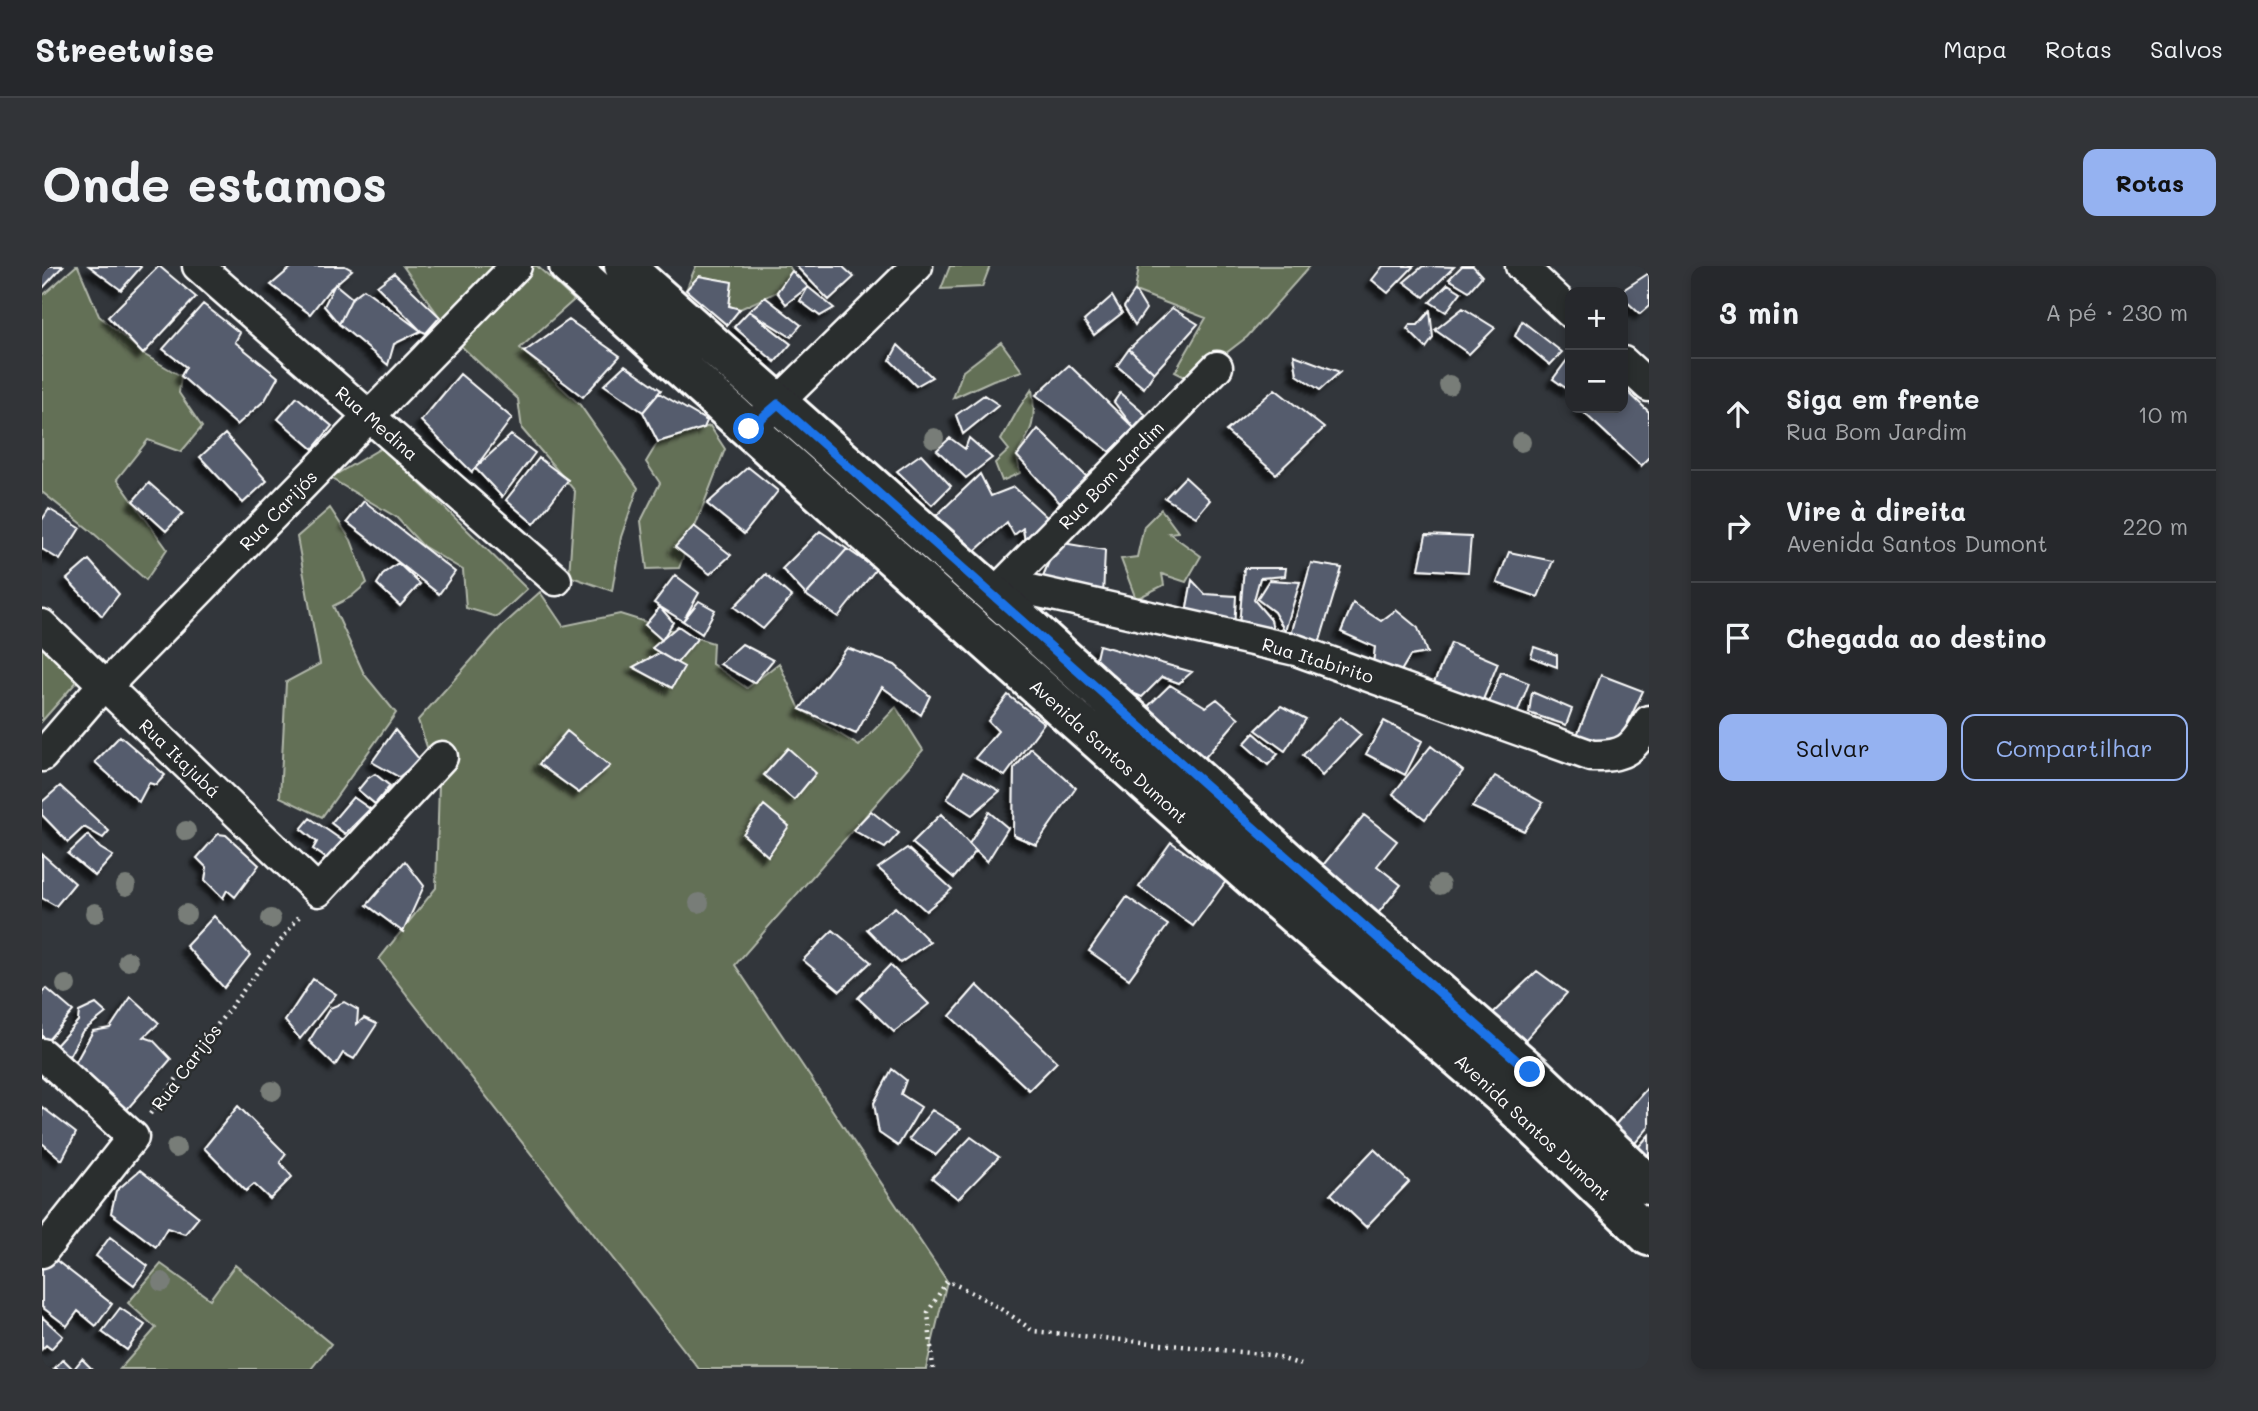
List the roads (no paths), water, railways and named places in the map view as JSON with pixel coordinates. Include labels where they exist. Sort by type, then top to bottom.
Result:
[{"type":"main road","name":"Avenida Santos Dumont","points":[[569,266],[1257,882],[1504,1098],[1649,1236]]},
{"type":"main road","name":"Avenida Santos Dumont","points":[[624,266],[778,404],[999,589],[1291,864],[1530,1072],[1649,1185]]},
{"type":"street","name":"Rua Medina","points":[[198,266],[556,580]]},
{"type":"street","name":"Rua Carijós","points":[[42,756],[104,684],[113,679],[516,266]]},
{"type":"street","points":[[749,429],[778,404],[917,266]]},
{"type":"street","points":[[1521,266],[1565,307]]},
{"type":"street","name":"Rua Bom Jardim","points":[[999,589],[1217,367]]},
{"type":"street","points":[[1628,367],[1649,386]]},
{"type":"street","name":"Rua Itabirito","points":[[999,589],[1297,650],[1592,756],[1623,753],[1643,732]]},
{"type":"street","name":"Rua Itajubá","points":[[42,625],[318,891],[442,757]]},
{"type":"street","points":[[42,1054],[133,1137],[42,1252]]}]
